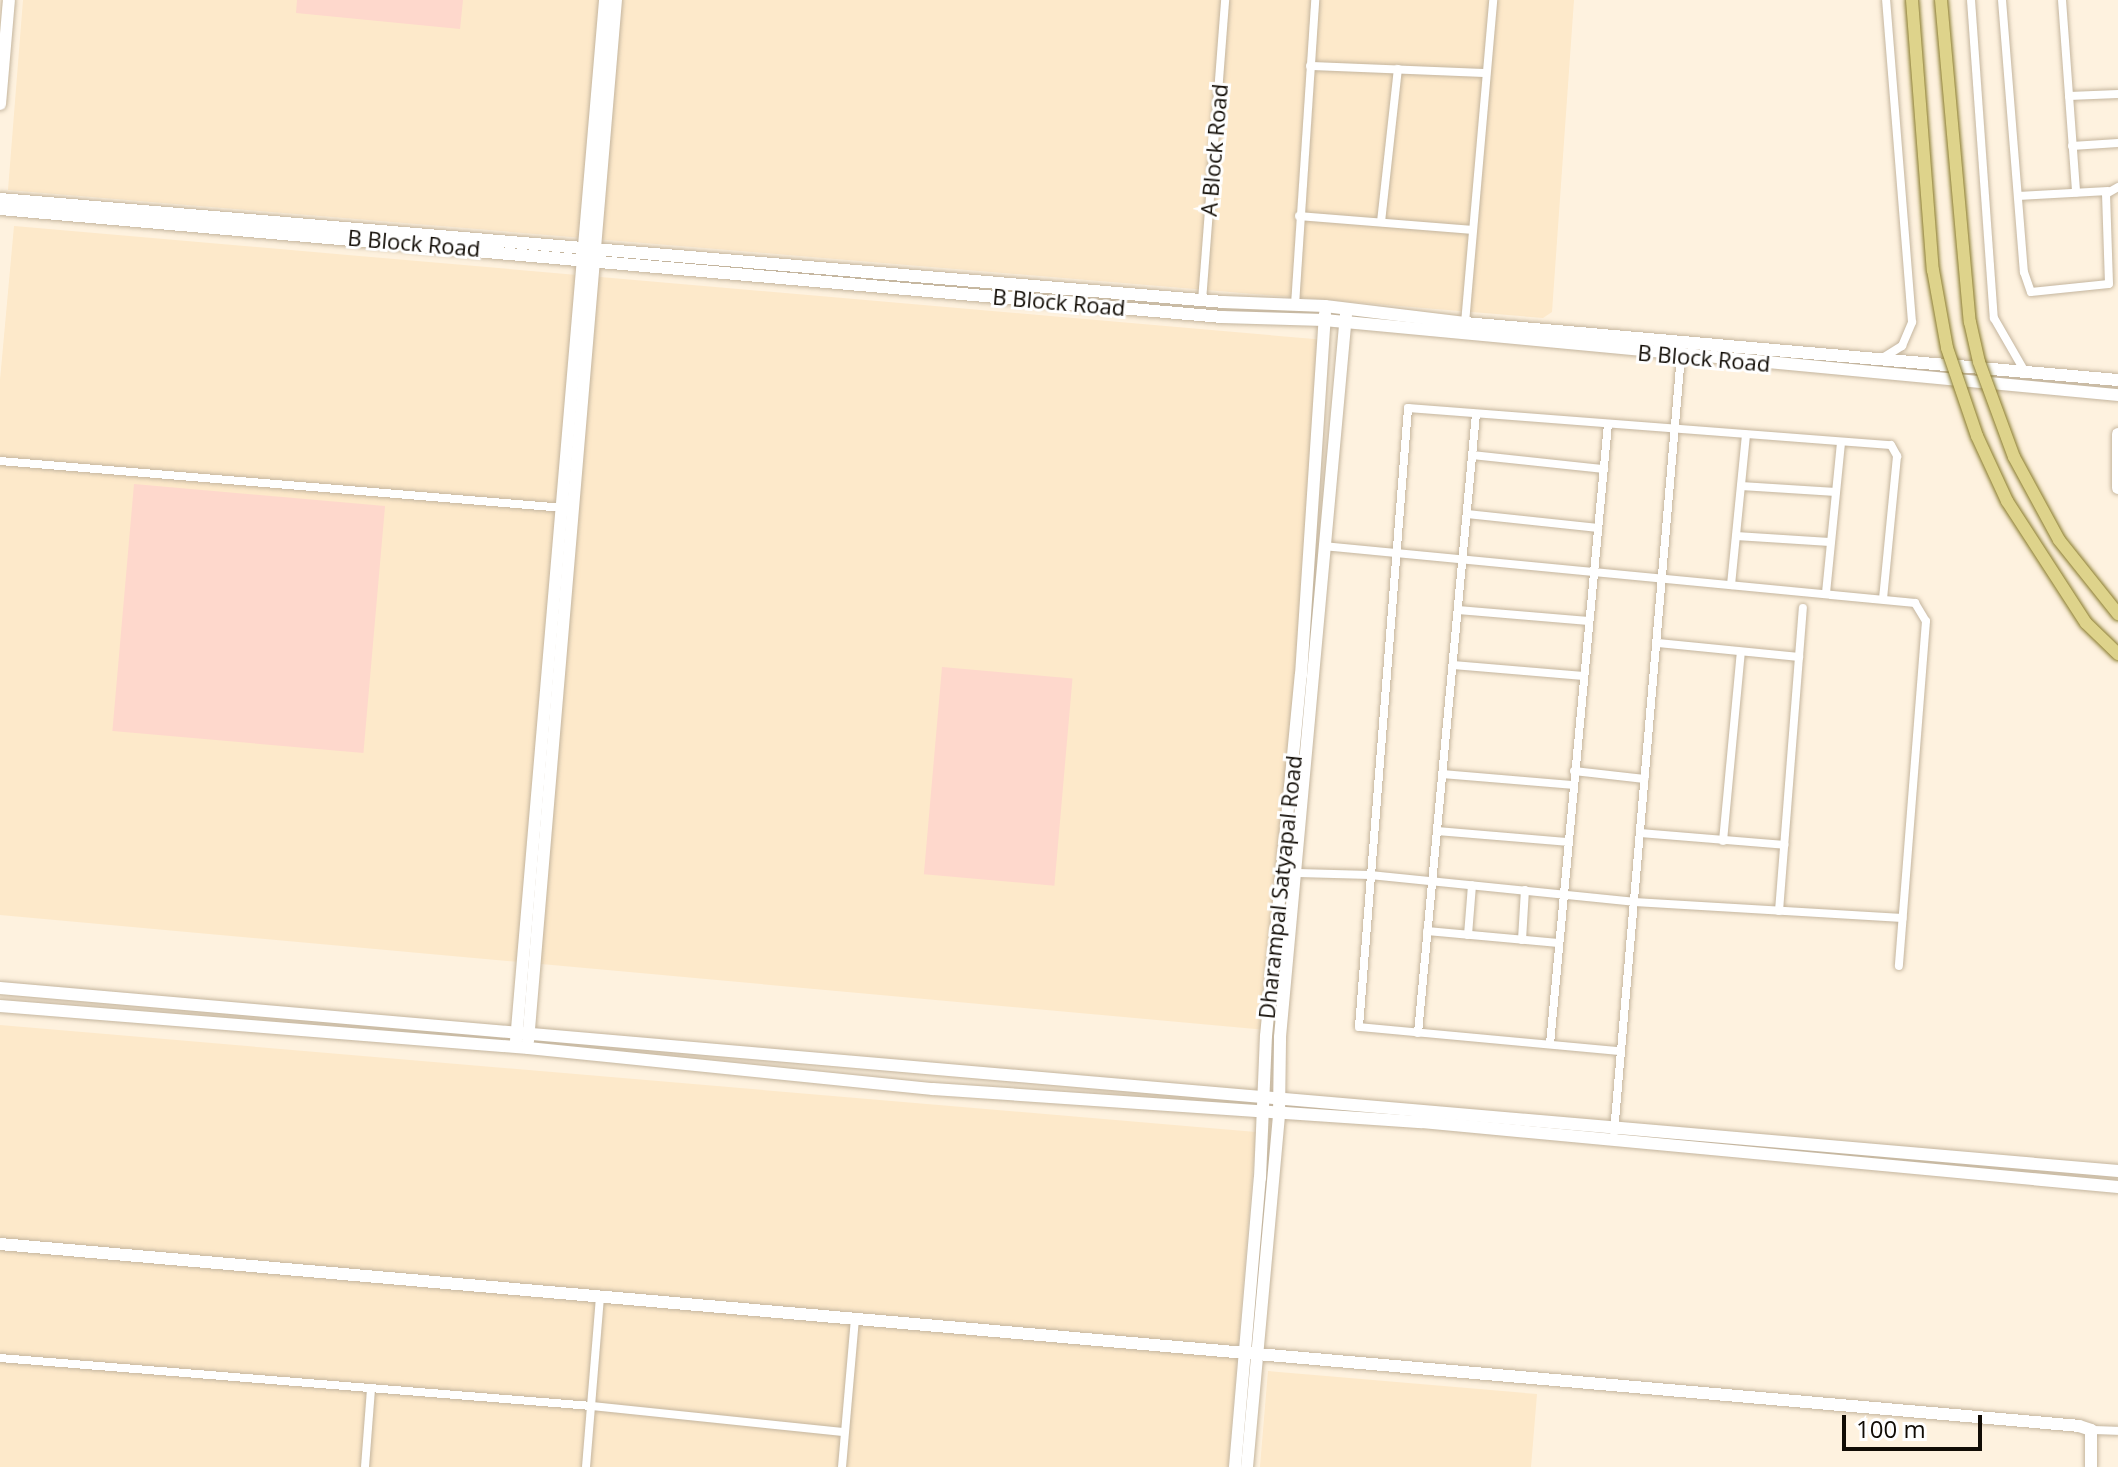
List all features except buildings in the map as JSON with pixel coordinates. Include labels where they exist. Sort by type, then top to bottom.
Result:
[{"type":"main road","points":[[1912,0],[1933,270],[1947,348],[1977,436],[2007,501],[2086,623],[2118,654]]},
{"type":"main road","points":[[1941,0],[1970,322],[1979,362],[2029,485],[2059,540],[2118,614]]},
{"type":"street","points":[[0,104],[9,0]]},
{"type":"street","points":[[590,253],[605,0]]},
{"type":"street","points":[[522,1048],[590,253],[616,0]]},
{"type":"street","name":"A Block Road","points":[[1202,301],[1225,0]]},
{"type":"street","points":[[1295,305],[1315,0]]},
{"type":"street","points":[[1465,323],[1493,0]]},
{"type":"street","points":[[1880,360],[1902,346],[1912,322],[1886,0]]},
{"type":"street","points":[[1971,0],[1994,318],[2025,372]]},
{"type":"street","points":[[2002,0],[2018,196],[2026,285],[2038,294],[2109,284],[2113,189],[2018,196]]},
{"type":"street","points":[[2062,0],[2076,192]]},
{"type":"street","points":[[1310,66],[1486,73]]},
{"type":"street","points":[[1381,222],[1398,69]]},
{"type":"street","points":[[2069,96],[2118,94]]},
{"type":"street","points":[[2072,146],[2118,143]]},
{"type":"street","name":"B Block Road","points":[[0,199],[590,253],[1222,317],[1325,313]]},
{"type":"street","name":"B Block Road","points":[[0,209],[1202,301],[1295,305],[1346,316],[1681,356],[2118,395]]},
{"type":"street","points":[[1299,216],[1472,230]]},
{"type":"street","name":"Dharampal Satyapal Road","points":[[1247,1467],[1261,1104],[1301,675],[1325,313]]},
{"type":"street","name":"B Block Road","points":[[1346,316],[1465,323],[2118,380]]},
{"type":"street","name":"Dharampal Satyapal Road","points":[[1235,1467],[1279,1113],[1280,1037],[1298,873],[1322,546],[1346,316]]},
{"type":"street","points":[[1613,1140],[1618,1051],[1664,578],[1681,356]]},
{"type":"street","points":[[1618,1051],[1359,1027],[1408,408],[1891,445],[1897,452],[1883,598]]},
{"type":"street","points":[[1418,1033],[1476,414]]},
{"type":"street","points":[[1550,1044],[1561,893],[1608,424]]},
{"type":"street","points":[[2118,434],[2118,488]]},
{"type":"street","points":[[1731,585],[1746,435]]},
{"type":"street","points":[[1826,593],[1841,443]]},
{"type":"street","points":[[1472,455],[1604,469]]},
{"type":"street","points":[[0,461],[568,508]]},
{"type":"street","points":[[1741,486],[1836,492]]},
{"type":"street","points":[[1467,514],[1598,528]]},
{"type":"street","points":[[1736,536],[1830,542]]},
{"type":"street","points":[[1322,546],[1915,603],[1926,621],[1899,966]]},
{"type":"street","points":[[1779,911],[1803,608]]},
{"type":"street","points":[[1458,610],[1589,621]]},
{"type":"street","points":[[1658,643],[1799,657]]},
{"type":"street","points":[[1723,841],[1741,652]]},
{"type":"street","points":[[1453,665],[1584,676]]},
{"type":"street","points":[[1574,771],[1645,779]]},
{"type":"street","points":[[1442,774],[1572,785]]},
{"type":"street","points":[[1437,831],[1567,842]]},
{"type":"street","points":[[1640,833],[1785,845]]},
{"type":"street","points":[[1298,873],[1370,875],[1634,902],[1903,918]]},
{"type":"street","points":[[1468,935],[1472,885]]},
{"type":"street","points":[[1522,940],[1525,890]]},
{"type":"street","points":[[1427,931],[1558,943]]},
{"type":"street","points":[[0,988],[522,1033],[1261,1104],[1279,1113],[1613,1140],[2118,1187]]},
{"type":"street","points":[[0,1006],[522,1048],[933,1089],[1261,1104],[1279,1098],[2118,1171]]},
{"type":"street","points":[[0,1244],[600,1298],[1787,1397],[2118,1431]]},
{"type":"street","points":[[586,1467],[600,1298]]},
{"type":"street","points":[[842,1467],[855,1318]]},
{"type":"street","points":[[0,1358],[591,1406],[844,1432]]},
{"type":"street","points":[[365,1467],[371,1389]]},
{"type":"street","points":[[2091,1430],[2091,1467]]},
{"type":"shaded area","points":[[23,0],[1574,0],[1552,312],[1543,318],[8,190]]},
{"type":"shaded area","points":[[297,0],[463,0],[460,29],[296,13]]},
{"type":"shaded area","points":[[14,226],[1326,340],[1278,1031],[0,915],[0,380]]},
{"type":"shaded area","points":[[134,484],[385,506],[363,753],[112,731]]},
{"type":"shaded area","points":[[942,667],[1073,678],[1054,886],[924,874]]},
{"type":"shaded area","points":[[0,1025],[1256,1132],[1228,1467],[0,1467]]},
{"type":"shaded area","points":[[1268,1371],[1537,1394],[1531,1467],[1260,1467]]}]
